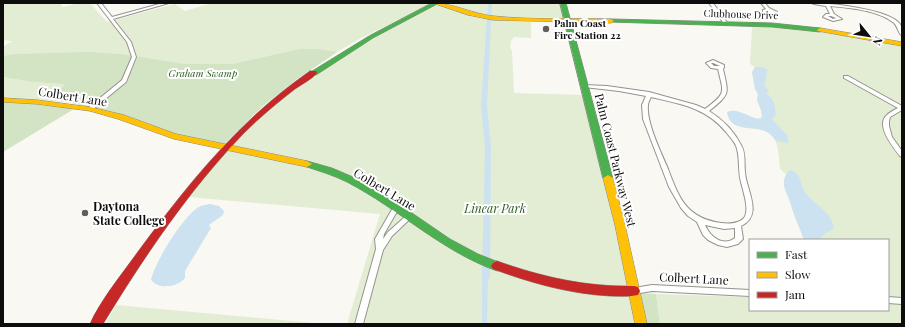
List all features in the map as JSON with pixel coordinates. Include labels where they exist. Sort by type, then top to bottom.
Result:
[{"type":"street","points":[[90,109],[124,81],[134,57],[129,42],[99,3]]},
{"type":"street","points":[[111,18],[168,3]]},
{"type":"street","points":[[96,324],[157,232],[226,147],[268,106],[329,62],[367,38],[436,3]]},
{"type":"street","name":"Clubhouse Drive","points":[[436,3],[470,14],[488,17],[726,24],[813,29],[902,44]]},
{"type":"street","name":"Palm Coast Parkway West","points":[[563,3],[620,225],[641,324]]},
{"type":"street","points":[[711,3],[726,24]]},
{"type":"street","points":[[763,3],[768,9]]},
{"type":"street","points":[[814,3],[864,11],[885,17],[898,24],[902,34]]},
{"type":"street","points":[[828,5],[832,15]]},
{"type":"street","points":[[706,111],[721,99],[724,94],[725,88],[720,68]]},
{"type":"street","points":[[846,77],[901,108],[888,116],[886,125],[889,134],[902,156]]},
{"type":"street","points":[[584,86],[625,89],[649,94],[706,111],[721,122],[735,140],[740,150],[741,172],[750,210],[747,219],[738,225],[720,226],[700,220],[686,211],[676,198],[646,119],[645,105],[649,94]]},
{"type":"street","name":"Colbert Lane","points":[[3,100],[37,102],[90,109],[128,119],[169,135],[306,163],[327,170],[396,208],[461,251],[517,274],[551,283],[598,292],[634,291],[652,288],[749,293]]},
{"type":"street","points":[[380,249],[379,239],[396,208]]},
{"type":"street","points":[[359,324],[380,249],[390,234],[409,217]]},
{"type":"street","points":[[700,220],[707,235],[714,240],[725,244],[734,243],[739,239],[738,225]]},
{"type":"street","points":[[889,300],[902,301]]},
{"type":"green space","name":"Graham Swamp","points":[[3,3],[60,3],[63,7],[79,3],[90,3],[107,22],[175,4],[185,11],[212,3],[433,3],[361,38],[337,52],[297,79],[263,106],[183,136],[129,116],[72,103],[3,99],[3,77],[32,82],[62,84],[65,85],[51,95],[78,98],[99,82],[3,73],[3,47],[12,41],[3,40]]},
{"type":"green space","points":[[440,3],[561,3],[565,17],[505,17],[480,15]]},
{"type":"green space","name":"Linear Park","points":[[435,4],[476,17],[531,20],[531,38],[514,37],[511,41],[510,47],[512,51],[514,93],[584,95],[618,231],[637,324],[347,324],[380,214],[188,197],[215,163],[272,104],[337,59]]},
{"type":"green space","points":[[752,26],[826,31],[902,45],[902,324],[660,324],[656,294],[749,297],[749,311],[889,311],[889,239],[804,239],[786,190],[786,174],[780,169],[778,150],[775,140],[770,134],[764,131],[741,127],[735,125],[730,120],[727,112],[732,111],[758,119],[762,117],[752,72],[755,67],[750,64]]},
{"type":"green space","points":[[300,49],[316,49],[337,52],[297,79],[263,106],[224,144],[183,136],[129,116],[72,103],[77,98],[50,95],[65,85],[62,84],[32,82],[3,77],[3,56],[16,54],[88,52],[121,54],[184,64],[233,64]]},
{"type":"green space","points":[[3,102],[27,103],[74,109],[3,152]]},
{"type":"green space","points":[[639,293],[656,294],[660,324],[646,324]]},
{"type":"green space","points":[[116,305],[324,324],[105,324]]},
{"type":"water","points":[[755,67],[763,67],[767,70],[764,86],[769,90],[766,93],[775,105],[776,115],[772,119],[787,135],[789,142],[787,143],[776,141],[770,134],[760,129],[737,126],[729,119],[727,112],[731,111],[760,119],[762,117],[752,72]]},
{"type":"water","points":[[790,170],[799,176],[805,192],[831,219],[833,229],[823,235],[821,239],[804,239],[784,188],[784,179]]},
{"type":"water","points":[[210,204],[219,206],[224,211],[223,215],[209,225],[211,228],[185,271],[185,278],[178,284],[168,286],[154,283],[151,280],[153,272],[169,242],[183,222],[198,208],[203,205]]},
{"type":"water","points":[[482,267],[488,269],[487,324],[482,324]]},
{"type":"waterway","points":[[486,277],[488,147],[484,105],[490,3]]},
{"type":"traffic: fast","points":[[313,73],[371,37],[436,3]]},
{"type":"traffic: fast","points":[[563,3],[608,178]]},
{"type":"traffic: fast","points":[[611,21],[772,25],[820,30]]},
{"type":"traffic: fast","points":[[307,164],[329,170],[350,179],[370,190],[446,242],[474,257],[497,266]]},
{"type":"traffic: slow","points":[[436,3],[470,14],[493,18],[611,21]]},
{"type":"traffic: slow","points":[[820,30],[902,44]]},
{"type":"traffic: slow","points":[[3,100],[37,102],[90,109],[121,117],[174,136],[307,164]]},
{"type":"traffic: slow","points":[[608,178],[620,225],[641,324]]},
{"type":"traffic: jam","points":[[96,324],[148,247],[210,165],[258,116],[293,86],[313,73]]},
{"type":"traffic: jam","points":[[497,266],[564,286],[599,290],[634,291]]},
{"type":"place","name":"Palm Coast Fire Station 22","points":[[546,29]]},
{"type":"place","name":"Daytona State College","points":[[85,213]]}]
